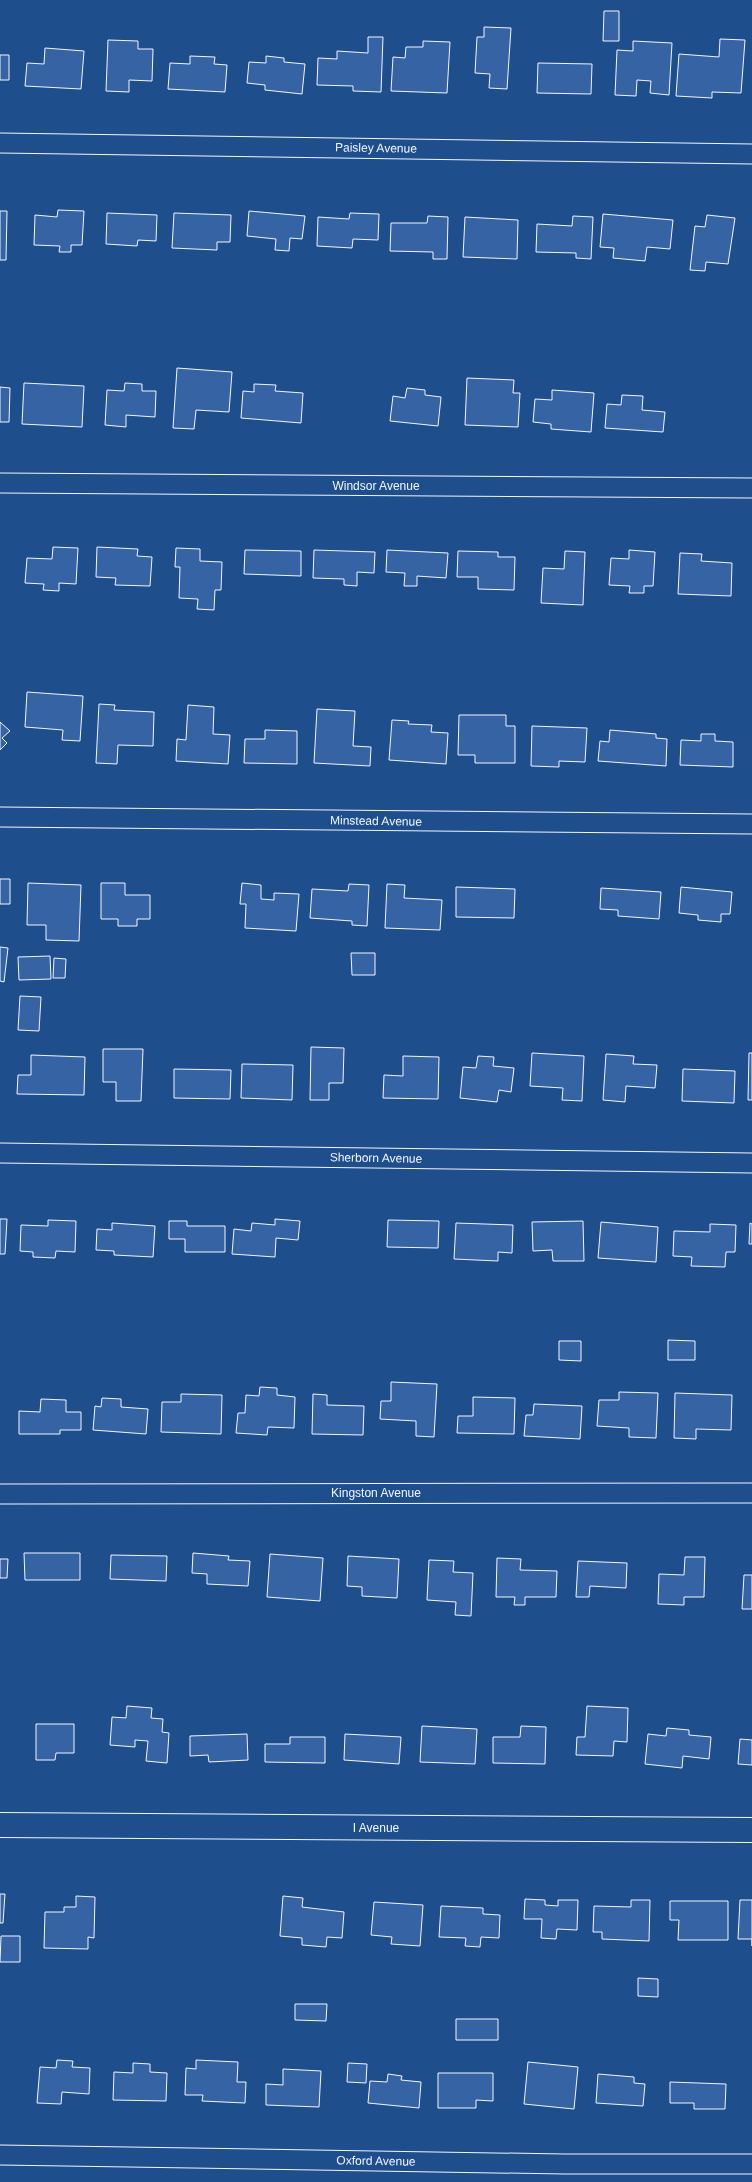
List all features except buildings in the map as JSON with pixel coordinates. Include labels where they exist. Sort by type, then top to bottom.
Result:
[{"type":"main road","name":"I Avenue","points":[[0,1825],[752,1830]]},
{"type":"street","name":"Paisley Avenue","points":[[0,143],[752,154]]},
{"type":"street","name":"Windsor Avenue","points":[[0,483],[752,488]]},
{"type":"street","name":"Minstead Avenue","points":[[0,817],[752,824]]},
{"type":"street","name":"Sherborn Avenue","points":[[0,1153],[752,1163]]},
{"type":"street","name":"Kingston Avenue","points":[[0,1494],[752,1493]]},
{"type":"street","name":"Oxford Avenue","points":[[0,2154],[564,2164],[752,2164]]}]
